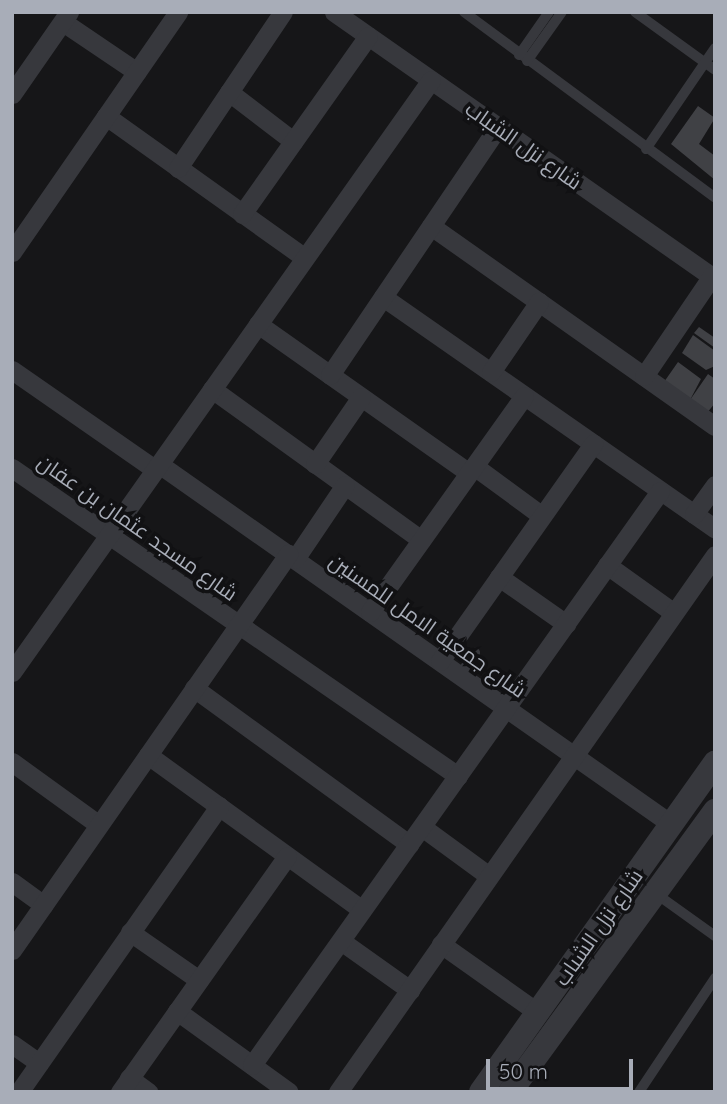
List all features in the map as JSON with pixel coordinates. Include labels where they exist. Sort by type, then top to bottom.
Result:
[{"type":"street","points":[[12,252],[178,12]]},
{"type":"street","points":[[178,167],[283,12]]},
{"type":"street","name":"شارع نزل الشباب","points":[[334,12],[713,278]]},
{"type":"street","points":[[12,94],[66,17],[137,72]]},
{"type":"street","points":[[242,214],[368,36]]},
{"type":"street","points":[[12,672],[431,80]]},
{"type":"street","points":[[229,92],[293,141]]},
{"type":"street","points":[[106,116],[305,258]]},
{"type":"street","points":[[330,375],[498,127]]},
{"type":"street","points":[[431,226],[715,426]]},
{"type":"street","points":[[644,376],[713,278]]},
{"type":"street","points":[[383,297],[715,529]]},
{"type":"street","points":[[491,372],[539,302]]},
{"type":"street","points":[[258,324],[361,397],[542,516]]},
{"type":"street","name":"شارع جمعية الامل للمسنين","points":[[12,370],[291,556],[671,824]]},
{"type":"street","points":[[212,389],[421,540]]},
{"type":"street","points":[[370,612],[524,396]]},
{"type":"street","points":[[315,464],[361,397]]},
{"type":"street","points":[[440,661],[593,444]]},
{"type":"street","name":"شارع مسجد عثمان بن عفان","points":[[12,468],[458,776]]},
{"type":"street","points":[[12,950],[239,624],[345,485]]},
{"type":"street","points":[[694,514],[715,485]]},
{"type":"street","points":[[252,1065],[660,491]]},
{"type":"street","points":[[338,1092],[715,555]]},
{"type":"street","points":[[607,565],[674,613]]},
{"type":"street","points":[[499,577],[566,624]]},
{"type":"street","points":[[194,688],[409,844]]},
{"type":"street","points":[[148,755],[362,910]]},
{"type":"street","points":[[12,762],[99,825]]},
{"type":"street","name":"شارع نزل الشباب","points":[[481,1092],[715,763]]},
{"type":"street","points":[[19,1092],[219,806]]},
{"type":"street","name":"شارع نزل الشباب","points":[[510,1092],[715,811]]},
{"type":"street","points":[[422,827],[489,876]]},
{"type":"street","points":[[148,1092],[125,1085],[287,856]]},
{"type":"street","points":[[12,882],[44,905]]},
{"type":"street","points":[[130,932],[200,980]]},
{"type":"street","points":[[341,941],[410,990]]},
{"type":"street","points":[[442,944],[537,1012]]},
{"type":"street","points":[[579,953],[600,968]]},
{"type":"street","points":[[177,1011],[289,1092]]},
{"type":"street","points":[[12,1044],[39,1063]]},
{"type":"lane","points":[[464,12],[715,198]]},
{"type":"lane","points":[[523,58],[550,12]]},
{"type":"lane","points":[[523,58],[562,12]]},
{"type":"lane","points":[[635,12],[715,70]]},
{"type":"lane","points":[[646,149],[715,48]]},
{"type":"lane","points":[[460,675],[475,653]]},
{"type":"lane","points":[[655,893],[715,936]]},
{"type":"lane","points":[[639,1092],[715,978]]},
{"type":"building","points":[[698,106],[715,118],[699,144],[715,156],[715,180],[671,144]]},
{"type":"building","points":[[699,327],[715,338],[715,348],[694,333]]},
{"type":"building","points":[[693,335],[715,351],[715,366],[706,370],[682,353]]},
{"type":"building","points":[[678,362],[701,379],[690,400],[708,374],[715,379],[715,403],[707,413],[664,382]]}]
